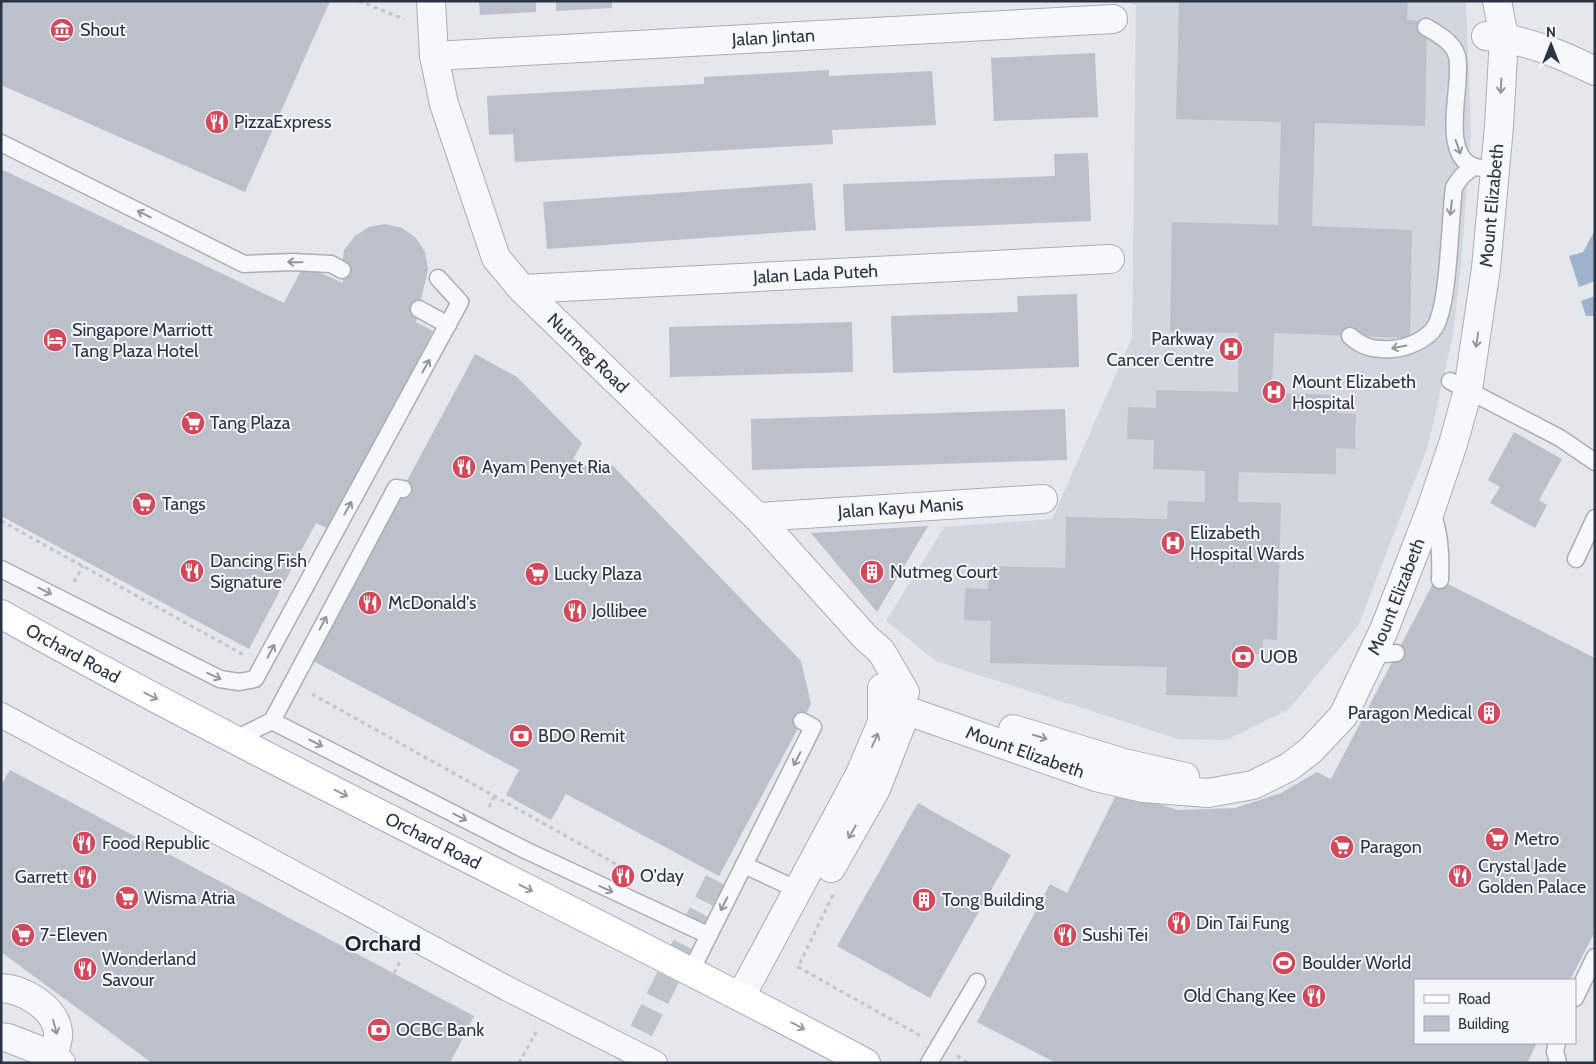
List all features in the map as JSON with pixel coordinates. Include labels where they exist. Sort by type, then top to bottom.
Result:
[{"type":"main road","name":"Orchard Road","points":[[1,614],[108,674],[748,1000],[866,1063]]},
{"type":"street","name":"Mount Elizabeth","points":[[990,731],[1192,778],[1242,772],[1292,749],[1319,725],[1330,710],[1368,626],[1459,386],[1486,268],[1482,168],[1497,3]]},
{"type":"street","name":"Nutmeg Road","points":[[432,9],[434,56],[444,104],[496,258],[522,289],[757,517],[866,638],[881,651],[894,698]]},
{"type":"street","name":"Jalan Jintan","points":[[434,56],[1113,19]]},
{"type":"street","points":[[1495,36],[1561,54],[1595,72]]},
{"type":"street","name":"Jalan Lada Puteh","points":[[522,289],[1110,259]]},
{"type":"street","name":"Mount Elizabeth","points":[[894,698],[990,731],[1096,777],[1144,788],[1208,793],[1253,785],[1302,758],[1343,716],[1384,654],[1431,508],[1454,444],[1459,386]]},
{"type":"street","name":"Jalan Kayu Manis","points":[[757,517],[1043,499]]},
{"type":"street","points":[[748,1000],[798,890],[860,774],[894,698]]},
{"type":"street","points":[[748,1000],[876,789],[894,698]]},
{"type":"street","points":[[1,715],[549,1010],[654,1063]]},
{"type":"street","points":[[1,988],[19,991],[40,1004],[55,1021],[58,1033],[56,1059],[7,1042]]},
{"type":"lane","points":[[1426,27],[1444,37],[1457,55],[1455,142],[1462,158],[1482,168]]},
{"type":"lane","points":[[1,143],[244,264],[293,262],[331,264],[342,270]]},
{"type":"lane","points":[[1350,336],[1358,344],[1376,350],[1402,348],[1421,340],[1435,327],[1443,299],[1454,187],[1462,176],[1482,168]]},
{"type":"lane","points":[[1,570],[220,679],[239,682],[255,680],[460,302],[438,278]]},
{"type":"lane","points":[[419,309],[448,325]]},
{"type":"lane","points":[[1459,386],[1560,438],[1595,462]]},
{"type":"lane","points":[[235,739],[272,721],[396,488],[403,489]]},
{"type":"lane","points":[[1431,508],[1440,539],[1440,580]]},
{"type":"lane","points":[[1576,559],[1595,518]]},
{"type":"lane","points":[[272,721],[523,850],[708,935]]},
{"type":"lane","points":[[691,971],[813,727],[802,721]]},
{"type":"lane","points":[[744,865],[798,890]]},
{"type":"lane","points":[[1576,996],[1595,957]]},
{"type":"lane","points":[[928,1063],[978,982]]},
{"type":"lane","points":[[1557,1044],[1555,1052],[1558,1063]]},
{"type":"path","points":[[359,1],[400,19],[432,9]]},
{"type":"path","points":[[1,522],[262,666]]},
{"type":"path","points":[[79,574],[83,566]]},
{"type":"path","points":[[292,682],[631,873]]},
{"type":"path","points":[[798,967],[939,1046]]},
{"type":"path","points":[[519,1063],[549,1010]]},
{"type":"shaded area","name":"Mount Elizabeth Hospital","points":[[1123,1],[1466,1],[1471,132],[1461,264],[1453,335],[1428,446],[1358,626],[1288,710],[1226,740],[1178,739],[936,661],[886,621],[944,527],[1052,519],[1132,338],[1136,5]]},
{"type":"water","points":[[1595,230],[1595,281],[1579,287],[1569,256],[1583,252]]},
{"type":"water","points":[[1595,296],[1595,316],[1586,316],[1581,301]]},
{"type":"building","points":[[1,1],[330,1],[245,192],[1,85]]},
{"type":"building","points":[[479,1],[536,1],[536,12],[480,15]]},
{"type":"building","points":[[556,1],[612,1],[612,8],[556,11]]},
{"type":"building","points":[[1179,1],[1408,1],[1407,20],[1427,21],[1425,126],[1315,123],[1312,226],[1412,230],[1410,338],[1274,333],[1272,393],[1338,395],[1337,413],[1356,414],[1355,449],[1336,448],[1336,474],[1239,472],[1238,502],[1281,503],[1277,640],[1263,639],[1263,654],[1239,654],[1237,697],[1166,695],[1167,667],[990,663],[991,621],[964,620],[965,588],[988,589],[989,566],[1065,568],[1066,517],[1167,519],[1168,501],[1205,502],[1205,471],[1153,469],[1154,440],[1127,439],[1128,407],[1156,408],[1156,390],[1238,392],[1239,333],[1170,332],[1172,222],[1278,225],[1281,122],[1176,119]]},
{"type":"building","points":[[1095,53],[1098,117],[994,121],[991,58]]},
{"type":"building","points":[[829,70],[829,76],[932,71],[936,125],[832,130],[833,144],[515,162],[513,134],[489,135],[487,96],[704,84],[704,77]]},
{"type":"building","points":[[1088,153],[1091,221],[845,231],[843,184],[1055,176],[1054,154]]},
{"type":"building","name":"Tang Plaza","points":[[1,169],[284,303],[304,265],[343,283],[342,266],[344,250],[355,236],[369,227],[385,224],[402,228],[416,238],[425,252],[428,269],[416,322],[433,331],[331,530],[316,523],[249,649],[1,516]]},
{"type":"building","points":[[812,183],[816,230],[547,249],[543,202]]},
{"type":"building","points":[[1077,294],[1079,367],[893,373],[891,316],[1018,312],[1017,296]]},
{"type":"building","points":[[852,322],[853,372],[670,377],[669,327]]},
{"type":"building","name":"Lucky Plaza","points":[[475,354],[517,377],[582,443],[573,459],[607,476],[612,465],[801,661],[811,704],[719,876],[566,794],[551,820],[506,795],[519,770],[311,660]]},
{"type":"building","points":[[1065,409],[1067,460],[752,470],[751,419]]},
{"type":"building","points":[[1514,432],[1562,459],[1539,500],[1547,505],[1535,528],[1490,503],[1500,487],[1488,480]]},
{"type":"building","name":"Nutmeg Court","points":[[928,526],[877,612],[811,533]]},
{"type":"building","name":"Paragon","points":[[1437,576],[1440,580],[1595,658],[1595,932],[1571,979],[1414,979],[1414,1044],[1536,1044],[1527,1063],[1056,1063],[977,1022],[1050,884],[1067,893],[1118,791],[1178,810],[1235,808],[1281,793],[1317,772],[1331,779]]},
{"type":"building","name":"Wisma Atria","points":[[10,770],[474,1016],[450,1063],[152,1063],[1,952],[1,786]]},
{"type":"building","name":"Tong Building","points":[[918,803],[1011,855],[930,998],[837,946]]},
{"type":"tunnel","points":[[625,1063],[719,876]]},
{"type":"place","name":"Shout","points":[[62,30]]},
{"type":"place","name":"PizzaExpress","points":[[217,122]]},
{"type":"place","name":"Singapore Marriott Tang Plaza Hotel","points":[[55,340]]},
{"type":"place","name":"Parkway Cancer Centre","points":[[1231,349]]},
{"type":"place","name":"Mount Elizabeth Hospital","points":[[1274,392]]},
{"type":"place","name":"Tang Plaza","points":[[193,423]]},
{"type":"place","name":"Ayam Penyet Ria","points":[[464,467]]},
{"type":"place","name":"Tangs","points":[[144,504]]},
{"type":"place","name":"Elizabeth Hospital Wards","points":[[1173,543]]},
{"type":"place","name":"Dancing Fish Signature","points":[[192,571]]},
{"type":"place","name":"Nutmeg Court","points":[[872,572]]},
{"type":"place","name":"Lucky Plaza","points":[[537,574]]},
{"type":"place","name":"McDonald's","points":[[370,603]]},
{"type":"place","name":"Jollibee","points":[[575,611]]},
{"type":"place","name":"UOB","points":[[1243,657]]},
{"type":"place","name":"Paragon Medical","points":[[1489,713]]},
{"type":"place","name":"BDO Remit","points":[[521,736]]},
{"type":"place","name":"Metro","points":[[1497,839]]},
{"type":"place","name":"Food Republic","points":[[84,843]]},
{"type":"place","name":"Paragon","points":[[1342,847]]},
{"type":"place","name":"O'day","points":[[623,876]]},
{"type":"place","name":"Crystal Jade Golden Palace","points":[[1460,876]]},
{"type":"place","name":"Garrett","points":[[85,877]]},
{"type":"place","name":"Wisma Atria","points":[[127,898]]},
{"type":"place","name":"Tong Building","points":[[924,900]]},
{"type":"place","name":"Din Tai Fung","points":[[1179,923]]},
{"type":"place","name":"7-Eleven","points":[[23,935]]},
{"type":"place","name":"Sushi Tei","points":[[1065,935]]},
{"type":"place","name":"Boulder World","points":[[1284,963]]},
{"type":"place","name":"Wonderland Savour","points":[[85,969]]},
{"type":"place","name":"Old Chang Kee","points":[[1314,996]]},
{"type":"place","name":"OCBC Bank","points":[[379,1030]]},
{"type":"district","name":"Orchard","points":[[383,943]]}]
